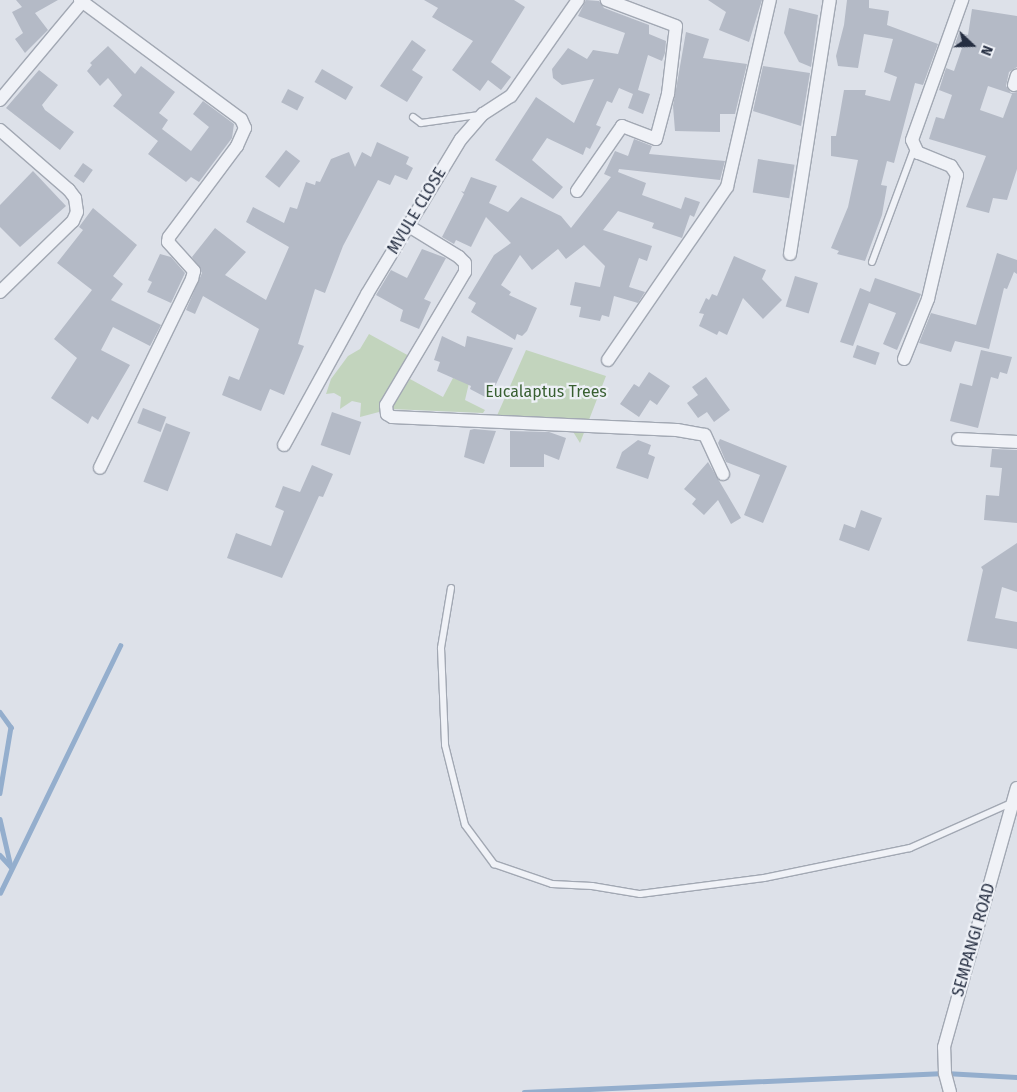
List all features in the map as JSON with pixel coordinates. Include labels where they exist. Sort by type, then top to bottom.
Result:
[{"type":"street","name":"MVULE CLOSE","points":[[284,445],[407,225],[467,130],[483,114],[511,96],[578,0]]},
{"type":"street","points":[[577,191],[622,126],[656,139],[668,94],[676,26],[607,0]]},
{"type":"street","points":[[608,360],[727,187],[770,0]]},
{"type":"street","points":[[790,254],[830,0]]},
{"type":"street","points":[[904,359],[928,299],[957,175],[951,166],[914,149],[912,140],[962,0]]},
{"type":"street","points":[[0,100],[81,1],[241,119],[245,128],[240,142],[169,237],[172,247],[194,270],[192,279],[100,468]]},
{"type":"street","points":[[0,130],[70,190],[77,206],[73,221],[0,292]]},
{"type":"street","points":[[407,225],[460,257],[465,263],[465,272],[386,405],[387,414],[392,417],[677,430],[704,435],[723,474]]},
{"type":"street","points":[[958,438],[1017,442]]},
{"type":"street","name":"SEMPANGI ROAD","points":[[950,1092],[945,1073],[944,1047],[1017,788]]},
{"type":"lane","points":[[413,117],[421,124],[483,114]]},
{"type":"lane","points":[[872,262],[914,149]]},
{"type":"lane","points":[[451,588],[441,648],[446,744],[465,826],[494,864],[552,884],[592,886],[640,894],[764,878],[910,848],[1012,803]]},
{"type":"green space","points":[[369,334],[411,357],[379,412],[360,417],[361,403],[352,401],[340,409],[341,397],[334,393],[326,394],[331,379],[348,356],[360,349]]},
{"type":"green space","name":"Eucalaptus Trees","points":[[526,350],[606,376],[580,443],[572,430],[495,420]]},
{"type":"green space","points":[[453,378],[469,383],[465,400],[485,410],[483,413],[391,409],[410,379],[443,397]]},
{"type":"building","points":[[16,0],[58,0],[35,13],[48,30],[25,53],[15,39],[23,33],[12,12],[22,7]]},
{"type":"building","points":[[424,0],[514,0],[525,7],[491,62],[511,77],[501,90],[488,80],[480,91],[452,70],[473,41],[432,17],[438,8]]},
{"type":"building","points":[[586,0],[599,1],[604,8],[649,25],[649,34],[666,41],[665,53],[662,61],[648,55],[638,90],[650,94],[643,114],[628,108],[633,94],[619,88],[612,103],[607,101],[596,125],[601,127],[590,149],[586,147],[583,155],[547,138],[532,160],[563,187],[553,199],[495,160],[536,97],[574,123],[594,79],[562,85],[553,78],[552,69],[568,48],[587,59],[593,50],[618,54],[625,33],[578,16]]},
{"type":"building","points":[[708,0],[762,0],[749,42],[719,30],[726,12]]},
{"type":"building","points":[[847,0],[869,0],[869,8],[889,11],[887,25],[938,44],[923,85],[915,83],[894,163],[887,161],[881,185],[887,186],[882,215],[865,261],[837,254],[839,251],[831,248],[848,207],[858,160],[831,156],[831,136],[836,136],[844,90],[866,90],[865,95],[890,101],[897,77],[884,72],[893,39],[864,34],[858,68],[838,66],[836,56],[844,25]]},
{"type":"building","points":[[789,8],[818,15],[811,67],[799,62],[784,33]]},
{"type":"building","points":[[972,9],[1017,16],[1017,67],[1009,72],[1006,86],[1011,93],[1017,92],[1017,169],[1007,200],[993,198],[989,213],[966,207],[986,156],[929,139],[936,117],[944,119],[952,95],[939,90],[946,68],[954,71],[962,48],[955,44],[959,33],[968,35]],"holes":[[[988,86],[1012,94],[1003,118],[980,110]]]},
{"type":"building","points":[[686,32],[709,39],[703,58],[747,64],[735,114],[720,114],[720,132],[675,131],[673,106]]},
{"type":"building","points":[[412,40],[426,50],[412,70],[423,77],[407,102],[380,86]]},
{"type":"building","points":[[108,46],[135,74],[141,66],[175,92],[159,113],[168,120],[162,129],[191,151],[209,127],[193,114],[203,101],[234,124],[232,138],[199,182],[191,177],[186,182],[148,154],[158,141],[113,106],[122,95],[108,78],[100,86],[87,71],[92,65],[90,63]]},
{"type":"building","points":[[763,66],[810,73],[801,126],[753,111]]},
{"type":"building","points":[[322,69],[353,87],[346,100],[314,82]]},
{"type":"building","points":[[39,70],[58,85],[42,105],[45,110],[74,132],[60,150],[6,108]]},
{"type":"building","points":[[288,89],[304,97],[297,111],[281,102]]},
{"type":"building","points":[[634,139],[652,146],[649,154],[725,161],[720,180],[619,169],[618,172],[646,183],[642,195],[681,209],[685,197],[700,202],[694,217],[690,215],[682,238],[652,228],[654,223],[618,211],[603,230],[652,246],[647,261],[639,258],[629,287],[645,292],[638,303],[614,296],[609,317],[602,315],[600,321],[579,317],[581,307],[570,305],[575,282],[600,287],[605,266],[584,245],[566,259],[558,249],[532,270],[520,255],[501,285],[511,292],[509,295],[537,308],[527,331],[522,336],[517,334],[515,340],[471,312],[476,303],[468,298],[494,255],[511,243],[486,217],[471,247],[456,240],[454,244],[442,237],[464,194],[461,191],[464,192],[471,177],[497,186],[489,203],[508,212],[521,197],[561,216],[571,228],[611,177],[604,174],[615,151],[628,156]]},
{"type":"building","points":[[377,142],[409,157],[406,164],[413,168],[407,180],[395,175],[390,185],[378,180],[343,246],[325,293],[315,289],[298,344],[304,346],[284,395],[270,389],[261,411],[222,395],[229,376],[239,380],[259,329],[203,296],[195,314],[186,310],[202,273],[192,257],[215,228],[246,252],[225,275],[266,300],[289,247],[246,222],[253,207],[284,223],[290,207],[297,209],[306,182],[315,185],[316,181],[320,182],[331,159],[349,152],[355,167],[362,152],[371,157]]},
{"type":"building","points":[[286,150],[300,161],[279,188],[265,177]]},
{"type":"building","points":[[758,159],[795,165],[789,198],[753,193]]},
{"type":"building","points":[[83,163],[93,170],[84,183],[74,176]]},
{"type":"building","points":[[33,171],[66,206],[20,247],[0,227],[0,205]]},
{"type":"building","points":[[93,208],[137,245],[113,276],[123,284],[111,300],[161,325],[150,346],[113,327],[101,350],[130,365],[98,420],[92,416],[88,424],[51,398],[77,358],[54,339],[92,290],[57,263],[83,230],[79,227]]},
{"type":"building","points":[[422,249],[446,258],[424,299],[431,302],[419,329],[400,321],[403,310],[376,295],[391,270],[407,278]]},
{"type":"building","points":[[997,253],[1017,260],[1017,274],[1014,272],[1007,289],[1004,288],[989,349],[955,341],[951,352],[919,343],[931,313],[976,325]]},
{"type":"building","points":[[160,254],[171,257],[185,273],[171,303],[147,292],[152,282],[148,280]]},
{"type":"building","points":[[734,256],[766,270],[762,279],[782,300],[763,319],[743,298],[727,335],[719,331],[717,335],[699,326],[704,314],[699,313],[706,298],[709,300],[712,294],[717,296]]},
{"type":"building","points":[[795,276],[818,283],[809,314],[786,307]]},
{"type":"building","points":[[875,278],[921,294],[897,350],[883,344],[896,313],[869,303],[853,346],[840,342],[860,288],[870,292]]},
{"type":"building","points":[[442,336],[465,347],[467,336],[513,348],[489,399],[470,389],[471,386],[437,371],[440,362],[434,360]]},
{"type":"building","points":[[857,345],[880,353],[875,365],[853,357]]},
{"type":"building","points":[[981,350],[1012,357],[1007,374],[1000,372],[998,379],[991,377],[978,428],[950,421],[960,383],[972,386]]},
{"type":"building","points":[[649,372],[670,386],[657,405],[650,400],[639,417],[620,404],[634,384],[639,387]]},
{"type":"building","points":[[706,377],[730,410],[714,422],[707,412],[698,418],[687,403],[698,395],[692,387]]},
{"type":"building","points":[[143,408],[166,417],[161,432],[137,423]]},
{"type":"building","points":[[332,412],[361,422],[350,455],[321,445]]},
{"type":"building","points":[[166,423],[190,432],[168,491],[143,482]]},
{"type":"building","points":[[470,430],[496,431],[484,464],[464,457]]},
{"type":"building","points":[[510,431],[549,432],[566,438],[559,460],[544,454],[544,467],[510,467]]},
{"type":"building","points":[[720,439],[787,466],[763,523],[744,515],[760,475],[726,462],[718,443]]},
{"type":"building","points":[[638,440],[651,445],[648,454],[655,457],[648,479],[616,468],[622,452]]},
{"type":"building","points":[[992,449],[1017,450],[1017,523],[984,520],[986,495],[999,496],[1002,468],[990,467]]},
{"type":"building","points":[[708,462],[741,518],[731,524],[718,500],[704,515],[692,504],[696,499],[684,489]]},
{"type":"building","points":[[312,465],[333,474],[323,497],[319,496],[282,578],[227,558],[236,533],[271,546],[284,511],[275,507],[283,486],[300,492]]},
{"type":"building","points":[[861,510],[882,518],[869,551],[839,540],[844,524],[855,528]]},
{"type":"building","points":[[1017,543],[1017,592],[1002,587],[995,618],[1017,622],[1017,649],[967,641],[983,570],[981,567]]},
{"type":"waterway","points":[[0,893],[120,646]]},
{"type":"waterway","points":[[0,712],[11,727],[0,793]]},
{"type":"waterway","points":[[0,819],[11,867]]},
{"type":"waterway","points":[[0,855],[11,867]]},
{"type":"waterway","points":[[524,1092],[945,1073],[1017,1077]]}]
